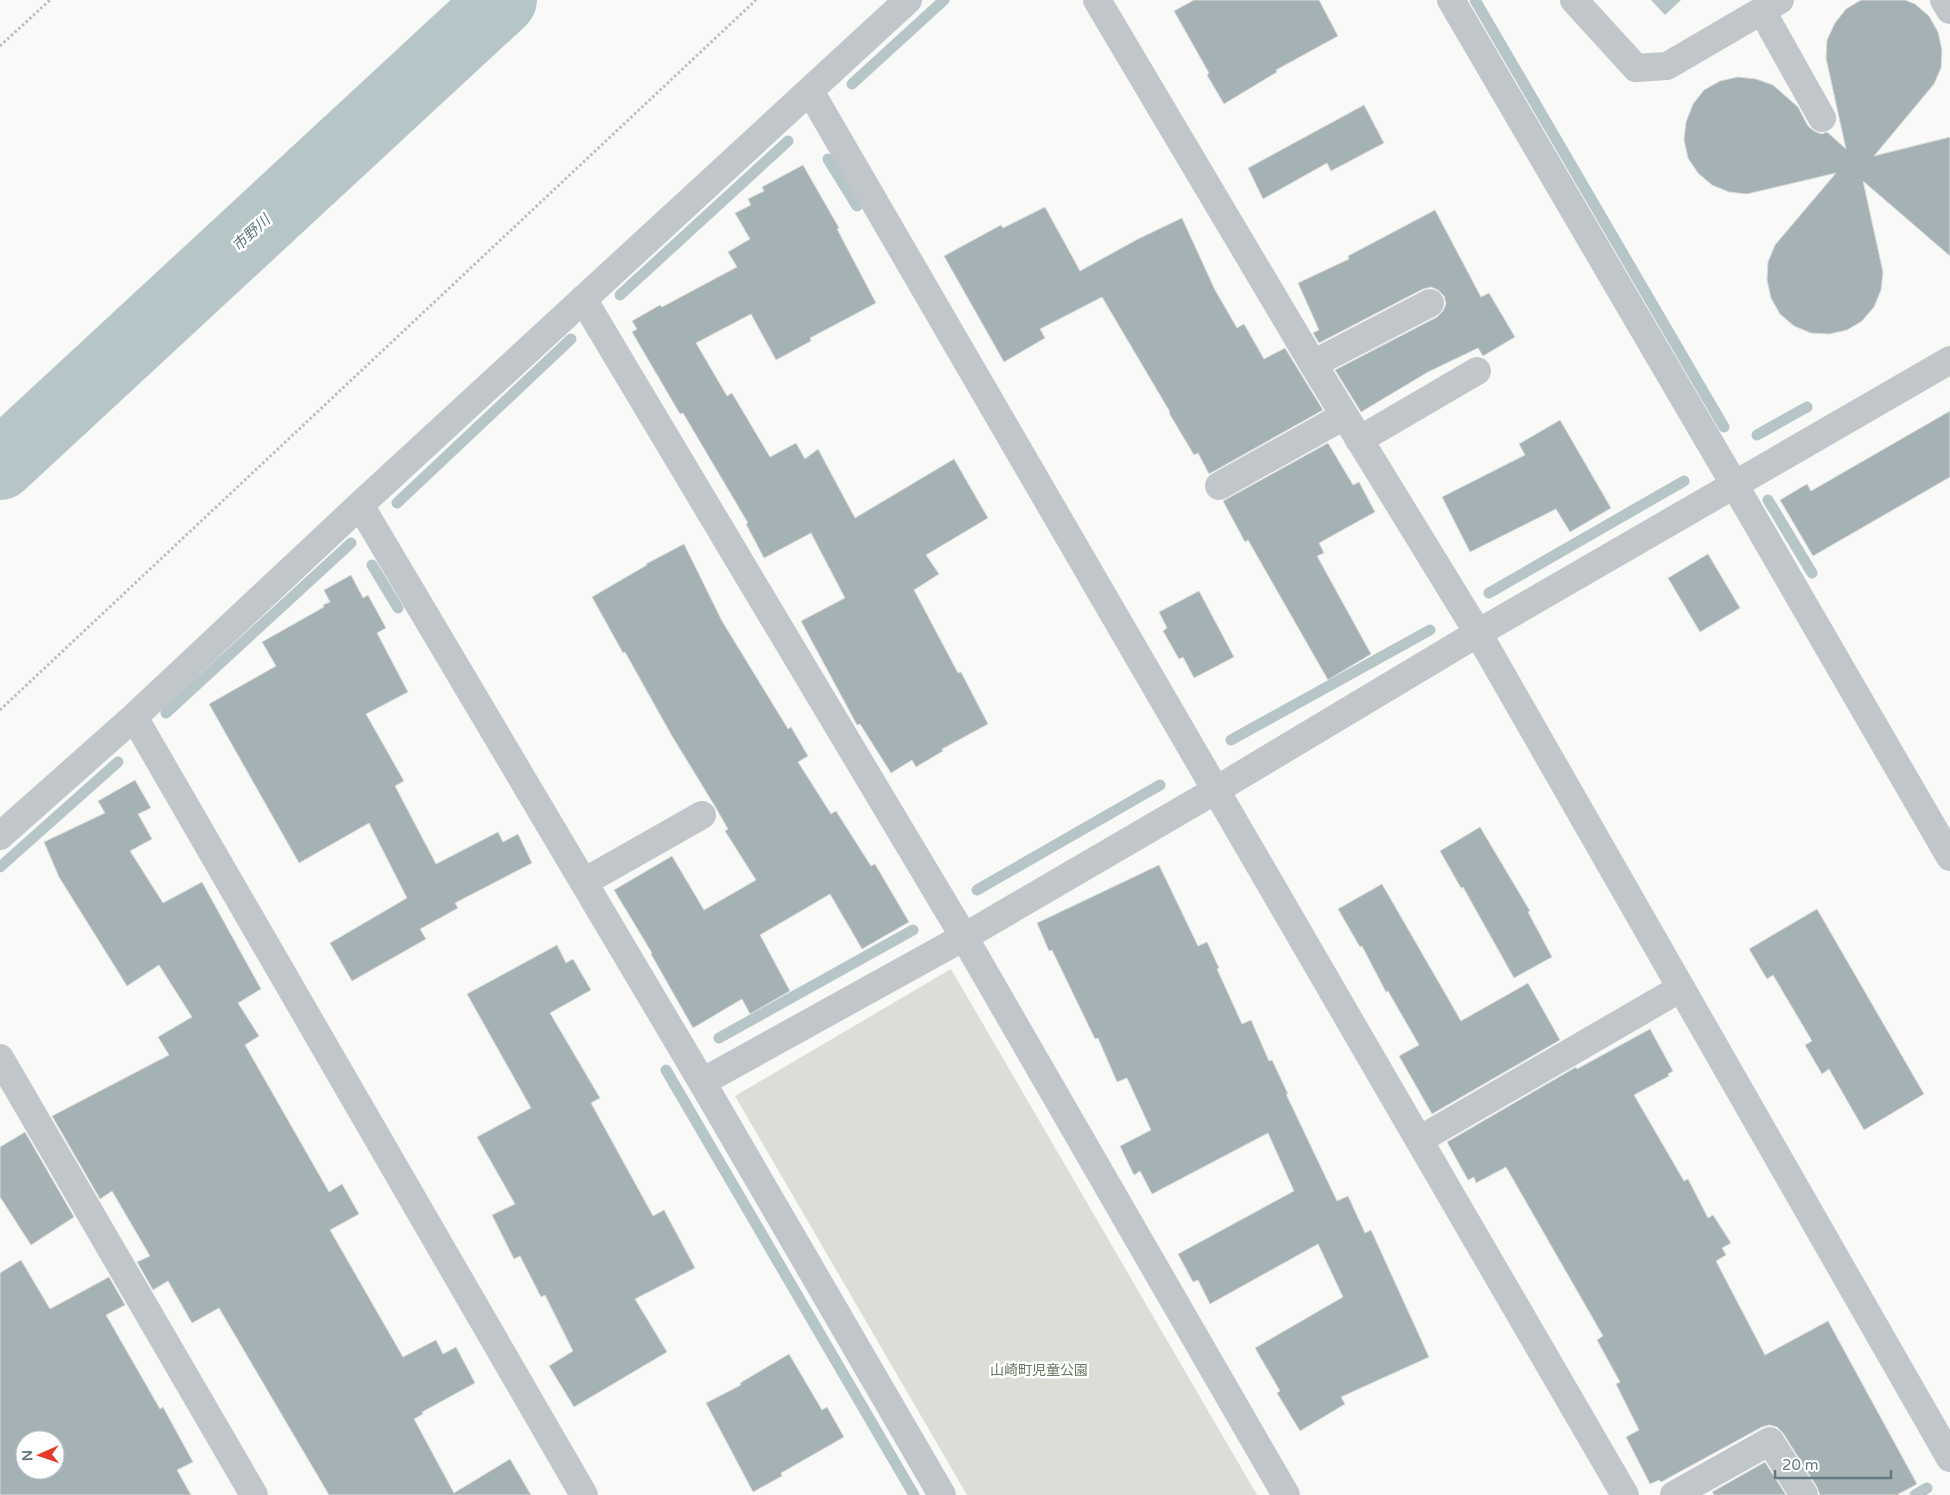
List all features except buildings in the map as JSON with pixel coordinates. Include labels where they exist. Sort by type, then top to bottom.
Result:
[{"type":"street","points":[[0,836],[134,717],[360,505],[908,0]]},
{"type":"street","points":[[1097,0],[1344,416],[1478,633],[1950,1458]]},
{"type":"street","points":[[1451,0],[1950,857]]},
{"type":"street","points":[[1574,0],[1636,68],[1667,66],[1771,6],[1822,118]]},
{"type":"street","points":[[1944,0],[1950,10]]},
{"type":"street","points":[[810,91],[1625,1495]]},
{"type":"street","points":[[583,299],[964,937],[1286,1495]]},
{"type":"street","points":[[1313,364],[1430,303]]},
{"type":"street","points":[[702,1082],[964,937],[1216,790],[1478,633],[1950,360]]},
{"type":"street","points":[[1359,440],[1477,371]]},
{"type":"street","points":[[1219,486],[1344,416]]},
{"type":"street","points":[[360,505],[702,1082],[942,1495]]},
{"type":"street","points":[[134,717],[584,1495]]},
{"type":"street","points":[[584,882],[702,815]]},
{"type":"street","points":[[1419,1140],[1681,988]]},
{"type":"street","points":[[0,1058],[254,1495]]},
{"type":"street","points":[[1674,1495],[1770,1440],[1804,1495]]},
{"type":"path","points":[[0,46],[50,0]]},
{"type":"path","points":[[0,710],[756,0]]},
{"type":"green space","name":"山崎町児童公園","points":[[951,969],[1257,1495],[967,1495],[735,1096]]},
{"type":"shaded area","points":[[1651,0],[1681,0],[1665,15]]},
{"type":"waterway","name":"市野川","points":[[0,465],[502,0]]},
{"type":"waterway","points":[[852,84],[944,0]]},
{"type":"waterway","points":[[1475,0],[1724,427]]},
{"type":"waterway","points":[[620,295],[788,141]]},
{"type":"waterway","points":[[828,159],[857,206]]},
{"type":"waterway","points":[[397,503],[571,339]]},
{"type":"waterway","points":[[1757,435],[1807,407]]},
{"type":"waterway","points":[[1489,593],[1684,481]]},
{"type":"waterway","points":[[1768,500],[1812,573]]},
{"type":"waterway","points":[[166,713],[351,543]]},
{"type":"waterway","points":[[372,565],[398,608]]},
{"type":"waterway","points":[[1231,740],[1430,630]]},
{"type":"waterway","points":[[0,867],[118,762]]},
{"type":"waterway","points":[[977,890],[1160,785]]},
{"type":"waterway","points":[[719,1038],[913,930]]},
{"type":"waterway","points":[[666,1070],[914,1495]]},
{"type":"waterway","points":[[1915,1495],[1927,1488]]}]
